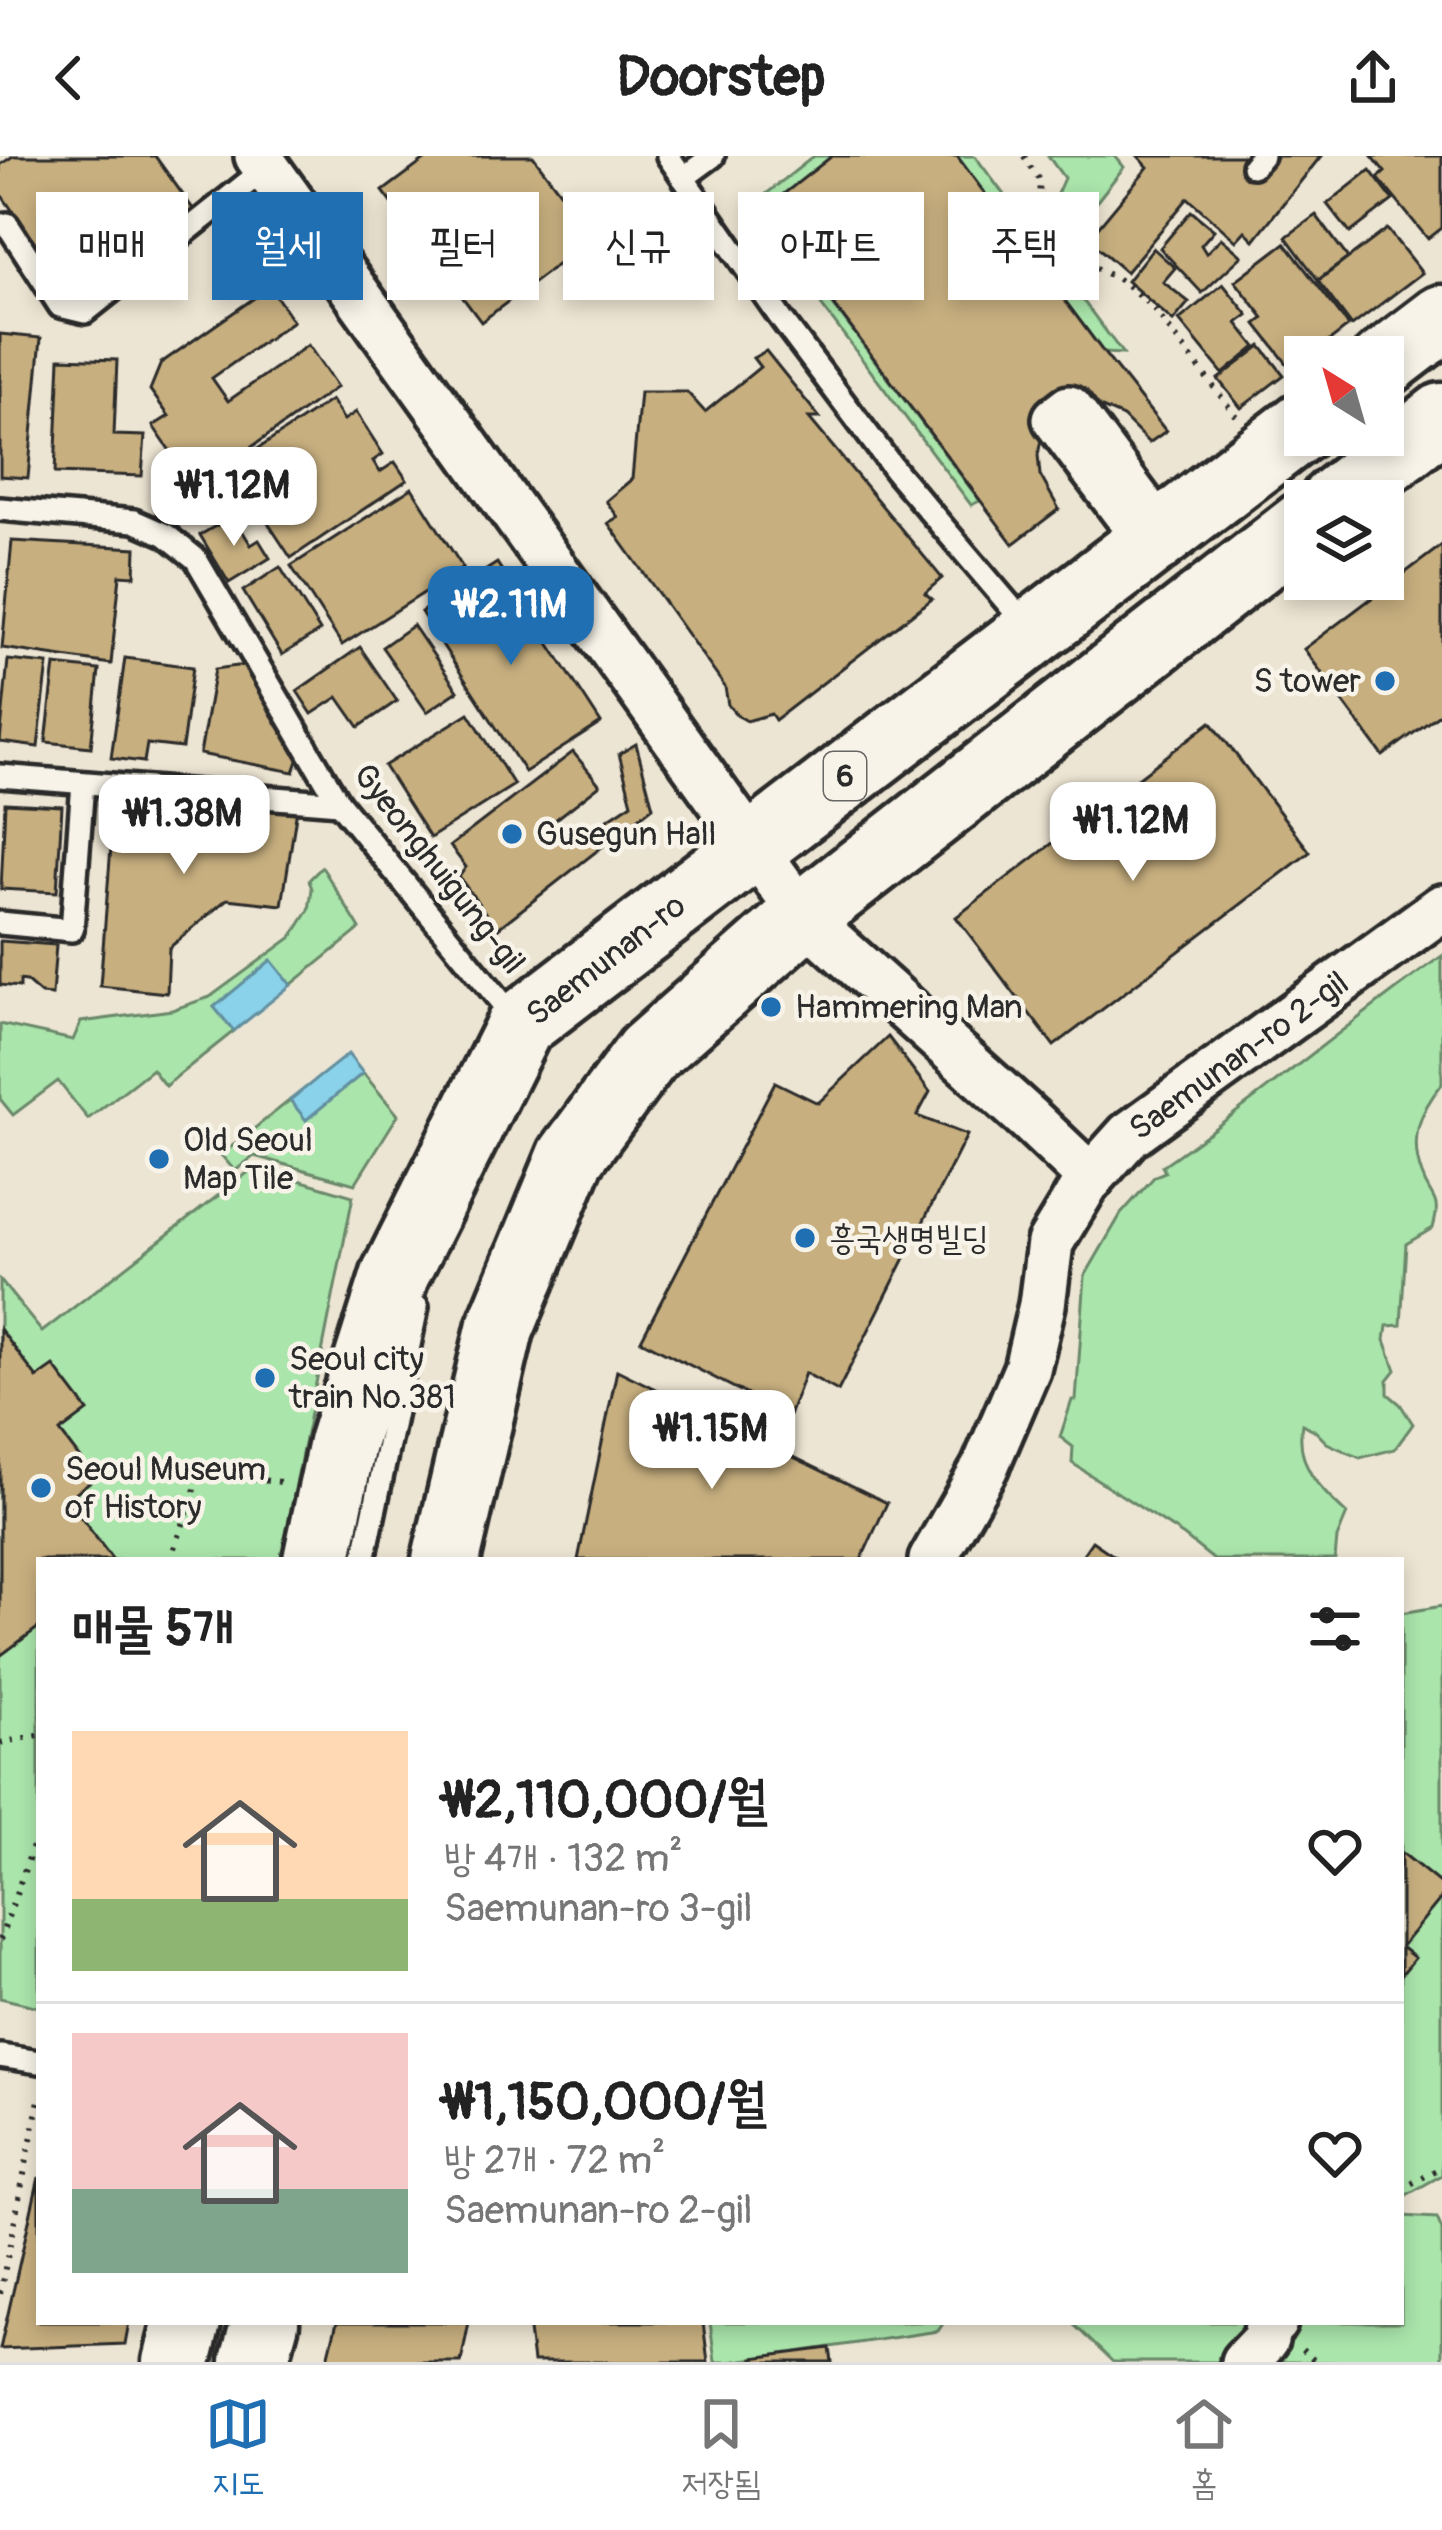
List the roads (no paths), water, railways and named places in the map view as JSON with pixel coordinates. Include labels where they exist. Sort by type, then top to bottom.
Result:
[{"type":"main road","points":[[1404,348],[1442,319]]},
{"type":"main road","points":[[1361,480],[1442,417]]},
{"type":"main road","name":"Saemunan-ro","points":[[318,1557],[343,1442],[395,1275],[520,1025],[1284,440]]},
{"type":"main road","points":[[447,1557],[500,1328],[571,1157],[648,1053],[803,916],[1284,540]]},
{"type":"main road","points":[[177,2362],[186,2325]]},
{"type":"main road","points":[[254,2362],[264,2325]]},
{"type":"street","points":[[262,162],[803,916],[1090,1178]]},
{"type":"street","name":"Saemunan-ro 2-gil","points":[[934,1557],[986,1467],[1027,1369],[1050,1243],[1090,1178],[1129,1135],[1442,908]]},
{"type":"lane","points":[[668,156],[782,320],[897,473],[1033,632]]},
{"type":"lane","points":[[683,178],[713,156]]},
{"type":"lane","points":[[7,224],[60,306],[86,312],[262,162]]},
{"type":"lane","name":"Gyeonghuigung-gil","points":[[0,509],[134,520],[166,535],[196,560],[339,803],[520,1025]]},
{"type":"lane","points":[[0,776],[339,803]]},
{"type":"lane","points":[[0,922],[72,930],[83,783]]},
{"type":"lane","points":[[365,1557],[444,1177]]},
{"type":"lane","points":[[426,1557],[500,1328]]},
{"type":"lane","points":[[0,2056],[36,2062]]},
{"type":"water","points":[[271,960],[291,985],[234,1031],[214,1007]]},
{"type":"water","points":[[348,1054],[363,1073],[306,1120],[290,1100]]},
{"type":"place","name":"S tower","points":[[1385,681]]},
{"type":"place","name":"Gusegun Hall","points":[[512,834]]},
{"type":"place","name":"Hammering Man","points":[[771,1007]]},
{"type":"place","name":"Old Seoul Map Tile","points":[[159,1159]]},
{"type":"place","name":"흥국생명빌딩","points":[[805,1238]]},
{"type":"place","name":"Seoul city train No.381","points":[[265,1378]]},
{"type":"place","name":"Seoul Museum of History","points":[[41,1488]]}]
